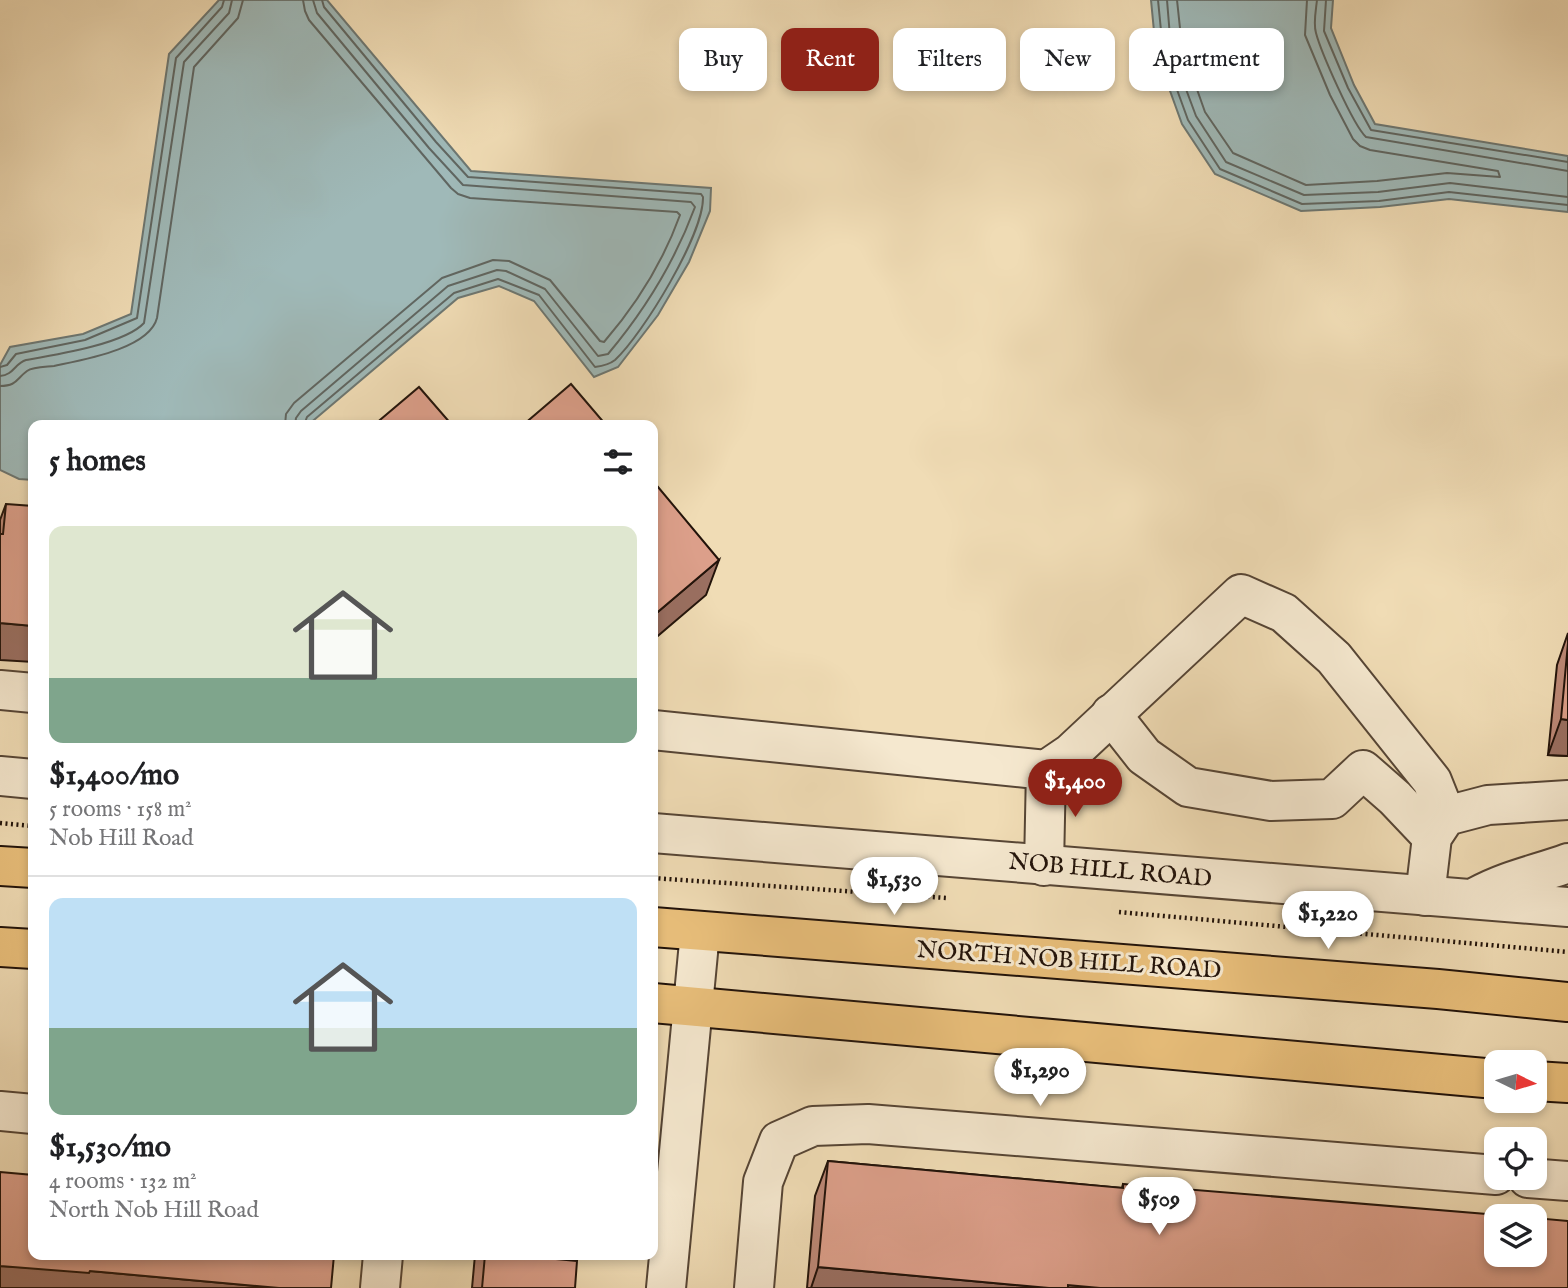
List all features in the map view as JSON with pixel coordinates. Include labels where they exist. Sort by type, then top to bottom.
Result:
[{"type":"main road","points":[[0,866],[28,868]]},
{"type":"main road","name":"NORTH NOB HILL ROAD","points":[[658,928],[1438,989],[1568,1002]]},
{"type":"main road","points":[[0,947],[28,949]]},
{"type":"main road","points":[[658,1003],[1484,1078]]},
{"type":"main road","points":[[1547,1082],[1568,1083]]},
{"type":"street","points":[[658,731],[1046,770],[1071,753],[1241,594],[1284,613],[1334,658],[1432,781],[1439,827],[1425,896]]},
{"type":"street","points":[[0,690],[28,693]]},
{"type":"street","points":[[1111,713],[1144,756],[1188,787],[1270,801],[1332,799],[1399,739]]},
{"type":"street","points":[[1044,866],[1046,770]]},
{"type":"street","points":[[1363,770],[1395,799],[1439,827]]},
{"type":"street","points":[[0,776],[28,779]]},
{"type":"street","points":[[1439,827],[1488,805],[1568,800]]},
{"type":"street","name":"NOB HILL ROAD","points":[[658,833],[1568,907]]},
{"type":"street","points":[[1471,900],[1499,885],[1568,863]]},
{"type":"street","points":[[666,1288],[700,932]]},
{"type":"street","points":[[0,1111],[28,1114]]},
{"type":"street","points":[[754,1288],[763,1182],[779,1141],[813,1126],[868,1124],[1484,1174]]},
{"type":"street","points":[[1547,1179],[1568,1181]]},
{"type":"street","points":[[380,1288],[383,1260]]},
{"type":"path","points":[[0,823],[28,826]]},
{"type":"path","points":[[658,878],[956,899]]},
{"type":"path","points":[[1108,911],[1568,952]]},
{"type":"water","points":[[219,0],[327,0],[471,171],[711,188],[710,211],[689,262],[658,315],[618,367],[594,377],[534,301],[499,286],[458,298],[314,420],[28,420],[28,480],[19,479],[0,470],[0,365],[10,347],[83,334],[131,314],[169,54]]},
{"type":"water","points":[[1151,0],[1333,0],[1331,28],[1354,85],[1375,124],[1568,156],[1568,212],[1449,199],[1380,207],[1301,211],[1215,174],[1182,124],[1170,91],[1284,91],[1284,28],[1154,28]]},
{"type":"building","points":[[571,384],[602,420],[529,420]]},
{"type":"building","points":[[419,387],[448,420],[380,420]]},
{"type":"building","points":[[658,487],[719,560],[658,612]]},
{"type":"building","points":[[6,504],[28,506],[28,626],[0,623],[0,534],[3,534]]},
{"type":"building","points":[[1568,643],[1568,720],[1561,719]]},
{"type":"building","points":[[828,1161],[1123,1188],[1123,1184],[1484,1214],[1484,1267],[1547,1267],[1547,1219],[1568,1221],[1568,1288],[1100,1288],[1068,1285],[1068,1288],[1049,1288],[818,1267]]},
{"type":"building","points":[[0,1172],[28,1175],[28,1260],[334,1260],[331,1288],[279,1288],[0,1266]]},
{"type":"building","points":[[485,1260],[577,1261],[575,1288],[482,1288]]}]
